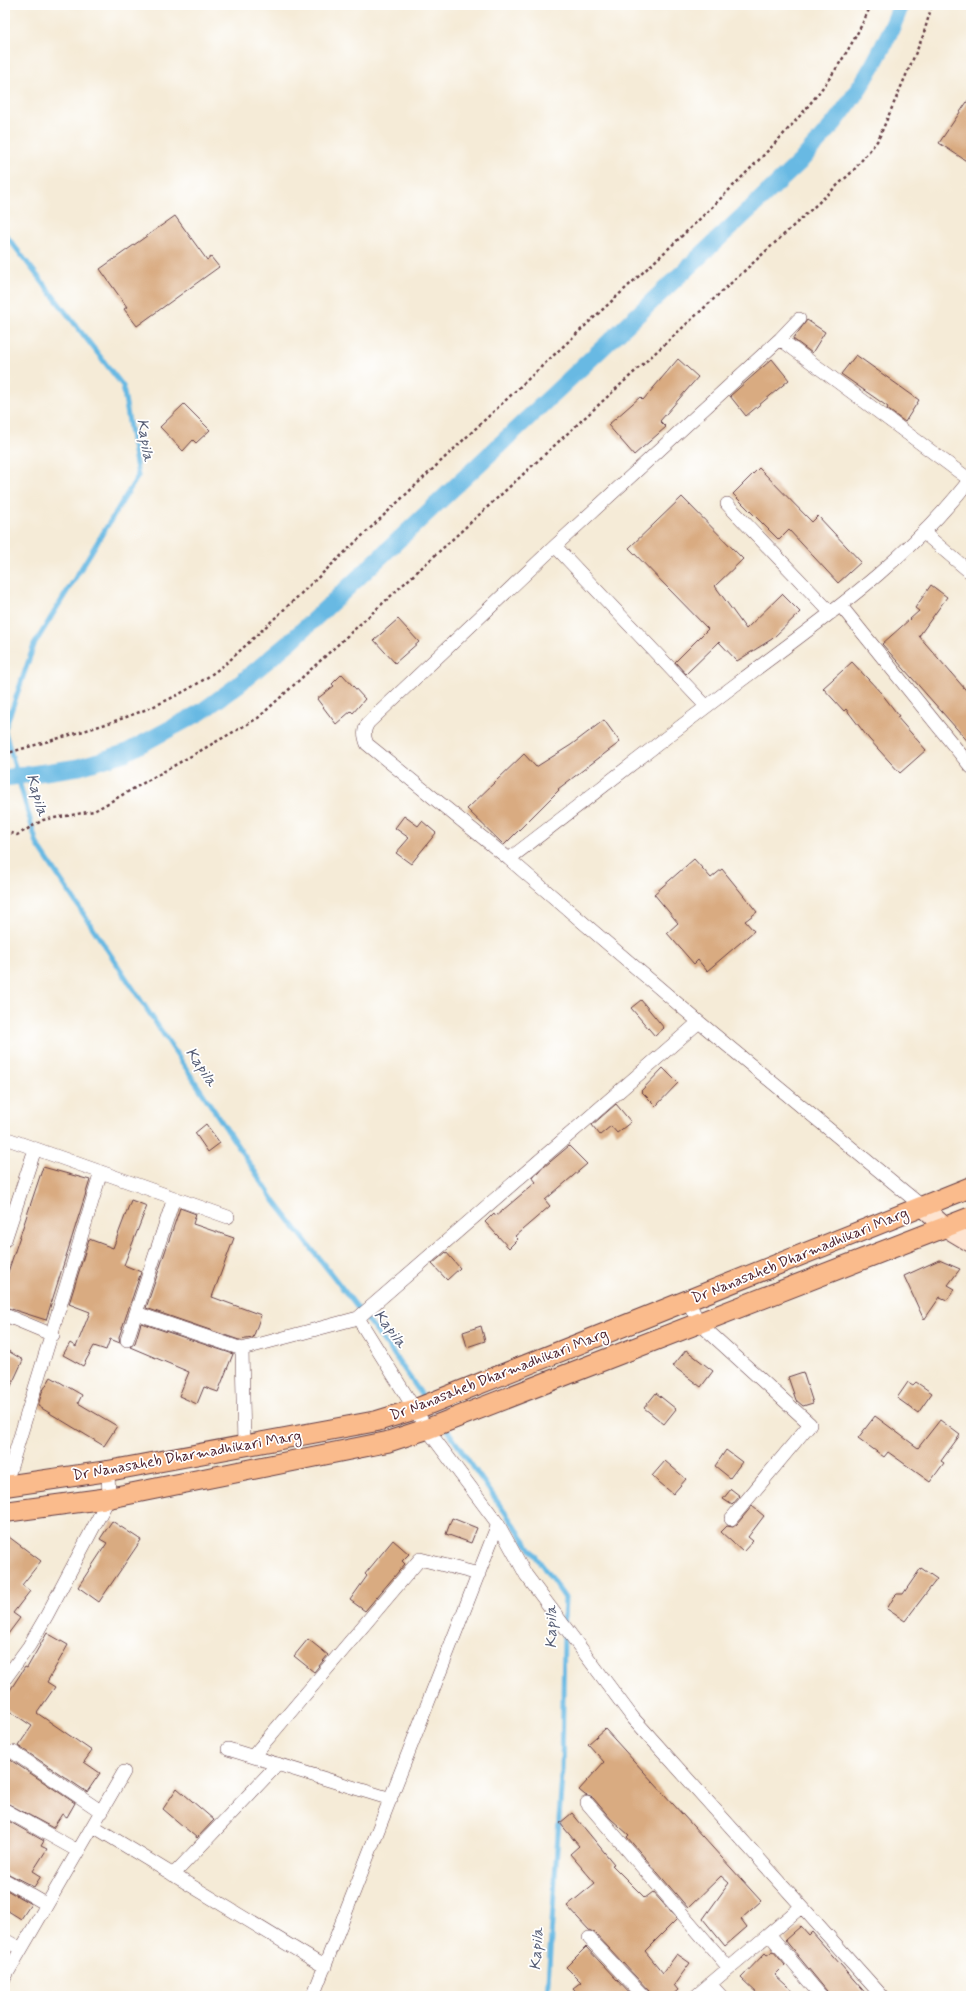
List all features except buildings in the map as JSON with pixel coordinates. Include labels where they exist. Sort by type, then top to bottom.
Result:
[{"type":"main road","name":"Dr Nanasaheb Dharmadhikari Marg","points":[[5,1486],[108,1471],[377,1422],[416,1409],[971,1187]]},
{"type":"main road","name":"Dr Nanasaheb Dharmadhikari Marg","points":[[5,1512],[109,1498],[387,1442],[428,1429],[971,1217]]},
{"type":"street","points":[[799,319],[780,339],[555,546],[368,723],[364,734],[367,744],[509,858],[699,1022],[923,1207],[946,1228],[971,1243]]},
{"type":"street","points":[[509,858],[706,706],[836,610],[924,533],[970,479],[780,339]]},
{"type":"street","points":[[727,504],[836,610],[971,767]]},
{"type":"street","points":[[924,533],[971,573]]},
{"type":"street","points":[[555,546],[706,706]]},
{"type":"street","points":[[136,1312],[242,1349],[358,1318],[699,1022]]},
{"type":"street","points":[[5,1138],[228,1217]]},
{"type":"street","points":[[5,1240],[35,1149]]},
{"type":"street","points":[[5,1486],[101,1172]]},
{"type":"street","points":[[127,1340],[174,1198]]},
{"type":"street","points":[[688,1301],[699,1323],[810,1424],[731,1519]]},
{"type":"street","points":[[5,1315],[52,1334]]},
{"type":"street","points":[[358,1318],[428,1429],[498,1524],[526,1575],[633,1718],[882,1996]]},
{"type":"street","points":[[242,1349],[244,1447]]},
{"type":"street","points":[[5,1679],[29,1646],[47,1615],[109,1498],[108,1471]]},
{"type":"street","points":[[313,1996],[498,1524]]},
{"type":"street","points":[[253,1756],[420,1559],[479,1574]]},
{"type":"street","points":[[228,1749],[391,1799]]},
{"type":"street","points":[[13,1752],[102,1812]]},
{"type":"street","points":[[173,1875],[278,1764]]},
{"type":"street","points":[[5,1977],[124,1772]]},
{"type":"street","points":[[587,1803],[729,1968]]},
{"type":"street","points":[[5,1810],[78,1851]]},
{"type":"street","points":[[93,1826],[325,1967]]},
{"type":"street","points":[[5,1880],[46,1904]]},
{"type":"street","points":[[696,1996],[801,1907]]},
{"type":"street","points":[[769,1934],[821,1996]]},
{"type":"street","points":[[589,1938],[643,1996]]},
{"type":"street","points":[[5,1940],[21,1949]]},
{"type":"street","points":[[710,1984],[721,1996]]},
{"type":"path","points":[[5,754],[147,710],[211,676],[225,664],[716,204],[777,142],[807,110],[831,79],[861,29],[871,5]]},
{"type":"path","points":[[5,831],[17,835],[43,820],[94,811],[258,718],[853,171],[878,140],[924,36],[932,5]]},
{"type":"waterway","points":[[5,778],[79,767],[125,753],[201,712],[238,685],[291,641],[800,162],[834,124],[857,92],[874,64],[901,5]]},
{"type":"waterway","name":"Kapila","points":[[5,234],[123,386],[138,476],[34,645],[5,729]]},
{"type":"waterway","name":"Kapila","points":[[5,732],[37,844],[275,1202],[393,1353],[426,1401]]},
{"type":"waterway","name":"Kapila","points":[[445,1427],[565,1598],[564,1621]]},
{"type":"waterway","name":"Kapila","points":[[547,1996],[562,1775],[564,1631]]}]
